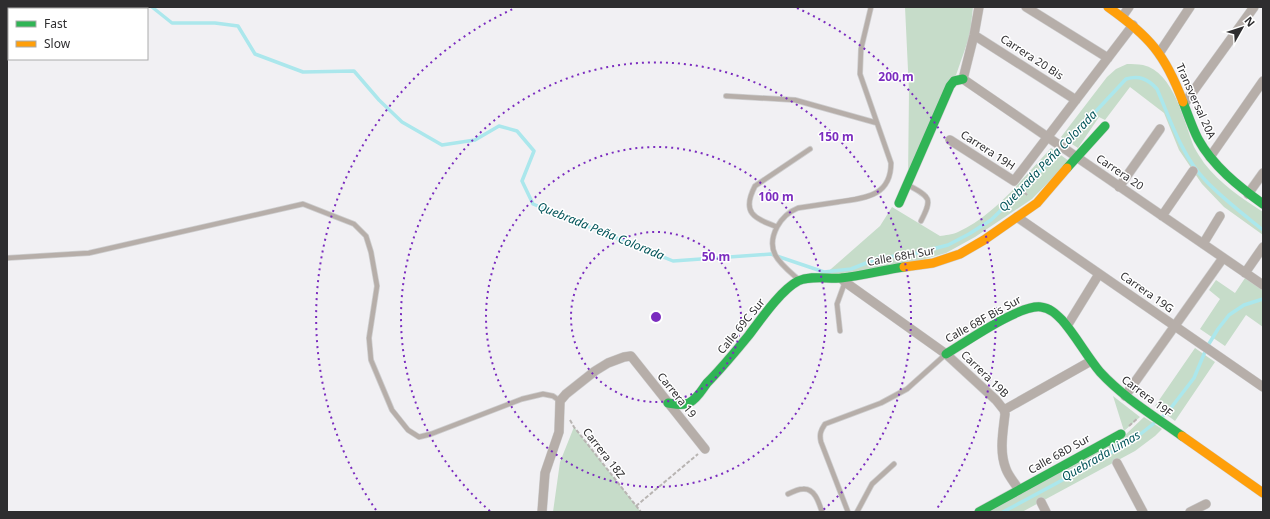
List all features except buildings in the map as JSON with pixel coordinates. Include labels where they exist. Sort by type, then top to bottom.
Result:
[{"type":"street","points":[[899,203],[950,86],[954,81],[963,79],[979,7]]},
{"type":"street","points":[[1026,7],[1108,58]]},
{"type":"street","name":"Transversal 20A","points":[[1108,7],[1133,25],[1160,52],[1169,69],[1194,129],[1210,157],[1234,182],[1263,204]]},
{"type":"street","points":[[1122,17],[1129,7]]},
{"type":"street","points":[[1160,52],[1190,7]]},
{"type":"street","points":[[1184,104],[1256,7],[1263,12]]},
{"type":"street","points":[[1047,137],[1133,25]]},
{"type":"street","name":"Carrera 20 Bis","points":[[974,35],[1076,100]]},
{"type":"street","name":"Carrera 20","points":[[963,79],[1263,285]]},
{"type":"street","points":[[1210,157],[1263,81]]},
{"type":"street","name":"Calle 68H Sur","points":[[843,280],[888,269],[920,266],[947,259],[960,254],[984,240],[1037,203],[1073,155],[1105,126]]},
{"type":"street","points":[[1119,187],[1160,130]]},
{"type":"street","name":"Carrera 19H","points":[[950,140],[1014,181],[1047,137]]},
{"type":"street","points":[[1162,216],[1193,171]]},
{"type":"street","points":[[1248,194],[1263,173]]},
{"type":"street","points":[[1203,244],[1220,216]]},
{"type":"street","name":"Carrera 19G","points":[[1017,217],[1263,387]]},
{"type":"street","points":[[1245,273],[1263,247]]},
{"type":"street","points":[[1125,396],[1223,258]]},
{"type":"street","points":[[1067,326],[1099,274]]},
{"type":"street","points":[[799,280],[812,278],[843,280]]},
{"type":"street","name":"Calle 69C Sur","points":[[668,403],[687,404],[697,398],[705,386],[728,361],[770,308],[799,280]]},
{"type":"street","name":"Carrera 19B","points":[[843,280],[946,354],[996,400],[1004,410],[1005,414],[1002,444],[1004,462],[1008,474],[1019,490]]},
{"type":"street","name":"Carrera 19F","points":[[1033,306],[1041,306],[1049,309],[1058,316],[1067,326],[1091,361],[1114,387],[1125,396],[1263,493]]},
{"type":"street","name":"Calle 68F Bis Sur","points":[[946,354],[1014,313],[1033,306]]},
{"type":"street","name":"Carrera 19","points":[[560,401],[566,394],[595,371],[608,363],[630,356],[705,448]]},
{"type":"street","points":[[1004,410],[1091,361]]},
{"type":"street","points":[[542,512],[545,473],[559,432],[560,401]]},
{"type":"street","name":"Calle 68D Sur","points":[[979,512],[1121,434]]},
{"type":"street","points":[[1117,462],[1143,512]]},
{"type":"street","points":[[1041,502],[1046,512]]},
{"type":"street","points":[[1190,512],[1206,504]]},
{"type":"lane","points":[[799,280],[779,261],[773,250],[773,238],[783,218],[798,208],[868,198],[885,186],[891,171],[891,163],[860,74],[861,49],[871,7]]},
{"type":"lane","points":[[726,96],[796,100],[877,123]]},
{"type":"lane","points":[[778,227],[758,220],[752,214],[749,204],[751,194],[755,186],[810,149]]},
{"type":"lane","points":[[907,184],[924,195],[928,200],[929,206],[921,221]]},
{"type":"lane","points":[[7,258],[89,254],[303,204],[354,224],[366,236],[371,252],[377,286],[369,338],[371,360],[392,410],[408,430],[419,436],[431,434],[522,399],[543,394],[553,396],[560,401]]},
{"type":"lane","points":[[840,331],[837,304],[843,280]]},
{"type":"lane","points":[[848,512],[821,442],[821,429],[825,424],[881,403],[907,389],[946,354]]},
{"type":"lane","points":[[857,512],[872,484],[894,464]]},
{"type":"lane","points":[[788,494],[804,489],[810,491],[816,497],[822,512]]},
{"type":"path","name":"Carrera 18Z","points":[[560,401],[574,427],[641,512]]},
{"type":"path","points":[[1121,434],[1146,411]]},
{"type":"path","points":[[636,506],[705,448]]},
{"type":"green space","points":[[905,7],[973,7],[970,35],[956,75],[908,180],[909,91]]},
{"type":"green space","points":[[1127,64],[1143,65],[1154,70],[1163,77],[1176,99],[1194,147],[1204,163],[1224,184],[1263,212],[1263,235],[1224,207],[1202,184],[1179,150],[1164,113],[1130,87],[1105,120],[1099,117],[1078,148],[1061,137],[1107,77],[1116,69]]},
{"type":"green space","points":[[1051,148],[1069,161],[1032,199],[975,237],[946,253],[911,263],[823,276],[880,226],[892,207],[940,236],[956,233],[971,225],[1008,195]]},
{"type":"green space","points":[[1245,278],[1263,290],[1263,327],[1246,315],[1225,346],[1200,329],[1220,299],[1209,290],[1216,280],[1235,293]]},
{"type":"green space","points":[[1195,348],[1215,362],[1175,421],[1155,406]]},
{"type":"green space","points":[[1113,396],[1140,417],[1124,431]]},
{"type":"green space","points":[[1144,417],[1162,429],[1135,451],[1022,512],[986,512],[1123,437]]},
{"type":"green space","points":[[574,427],[641,512],[553,512],[560,462]]},
{"type":"waterway","name":"Quebrada Peña Colorada","points":[[152,7],[172,23],[215,23],[238,26],[255,54],[303,72],[354,71],[379,100],[402,122],[442,145],[475,140],[499,126],[517,131],[534,151],[522,181],[533,204],[673,261],[771,254],[824,272],[851,269],[879,258],[913,254],[948,245],[991,220],[1027,185],[1126,79],[1135,77],[1147,80],[1157,89],[1183,149],[1205,180],[1219,194],[1263,230]]},
{"type":"waterway","name":"Quebrada Limas","points":[[1003,512],[1133,440],[1167,413],[1194,378],[1207,347],[1229,315],[1244,305],[1263,299]]},
{"type":"traffic: fast","points":[[899,203],[950,86],[954,81],[963,79]]},
{"type":"traffic: fast","points":[[1183,102],[1198,139],[1211,158],[1235,183],[1263,204]]},
{"type":"traffic: fast","points":[[1067,168],[1105,126]]},
{"type":"traffic: fast","points":[[668,403],[684,404],[695,399],[778,298],[798,281],[808,278],[849,277],[904,267]]},
{"type":"traffic: fast","points":[[946,354],[993,325],[1020,311],[1041,307],[1050,310],[1062,320],[1072,332],[1095,366],[1109,381],[1140,406],[1182,436]]},
{"type":"traffic: fast","points":[[979,512],[1121,434]]},
{"type":"traffic: slow","points":[[1108,7],[1134,27],[1154,47],[1169,71],[1183,102]]},
{"type":"traffic: slow","points":[[904,267],[933,263],[960,254],[984,240],[1037,203],[1067,168]]},
{"type":"traffic: slow","points":[[1182,436],[1263,493]]}]
